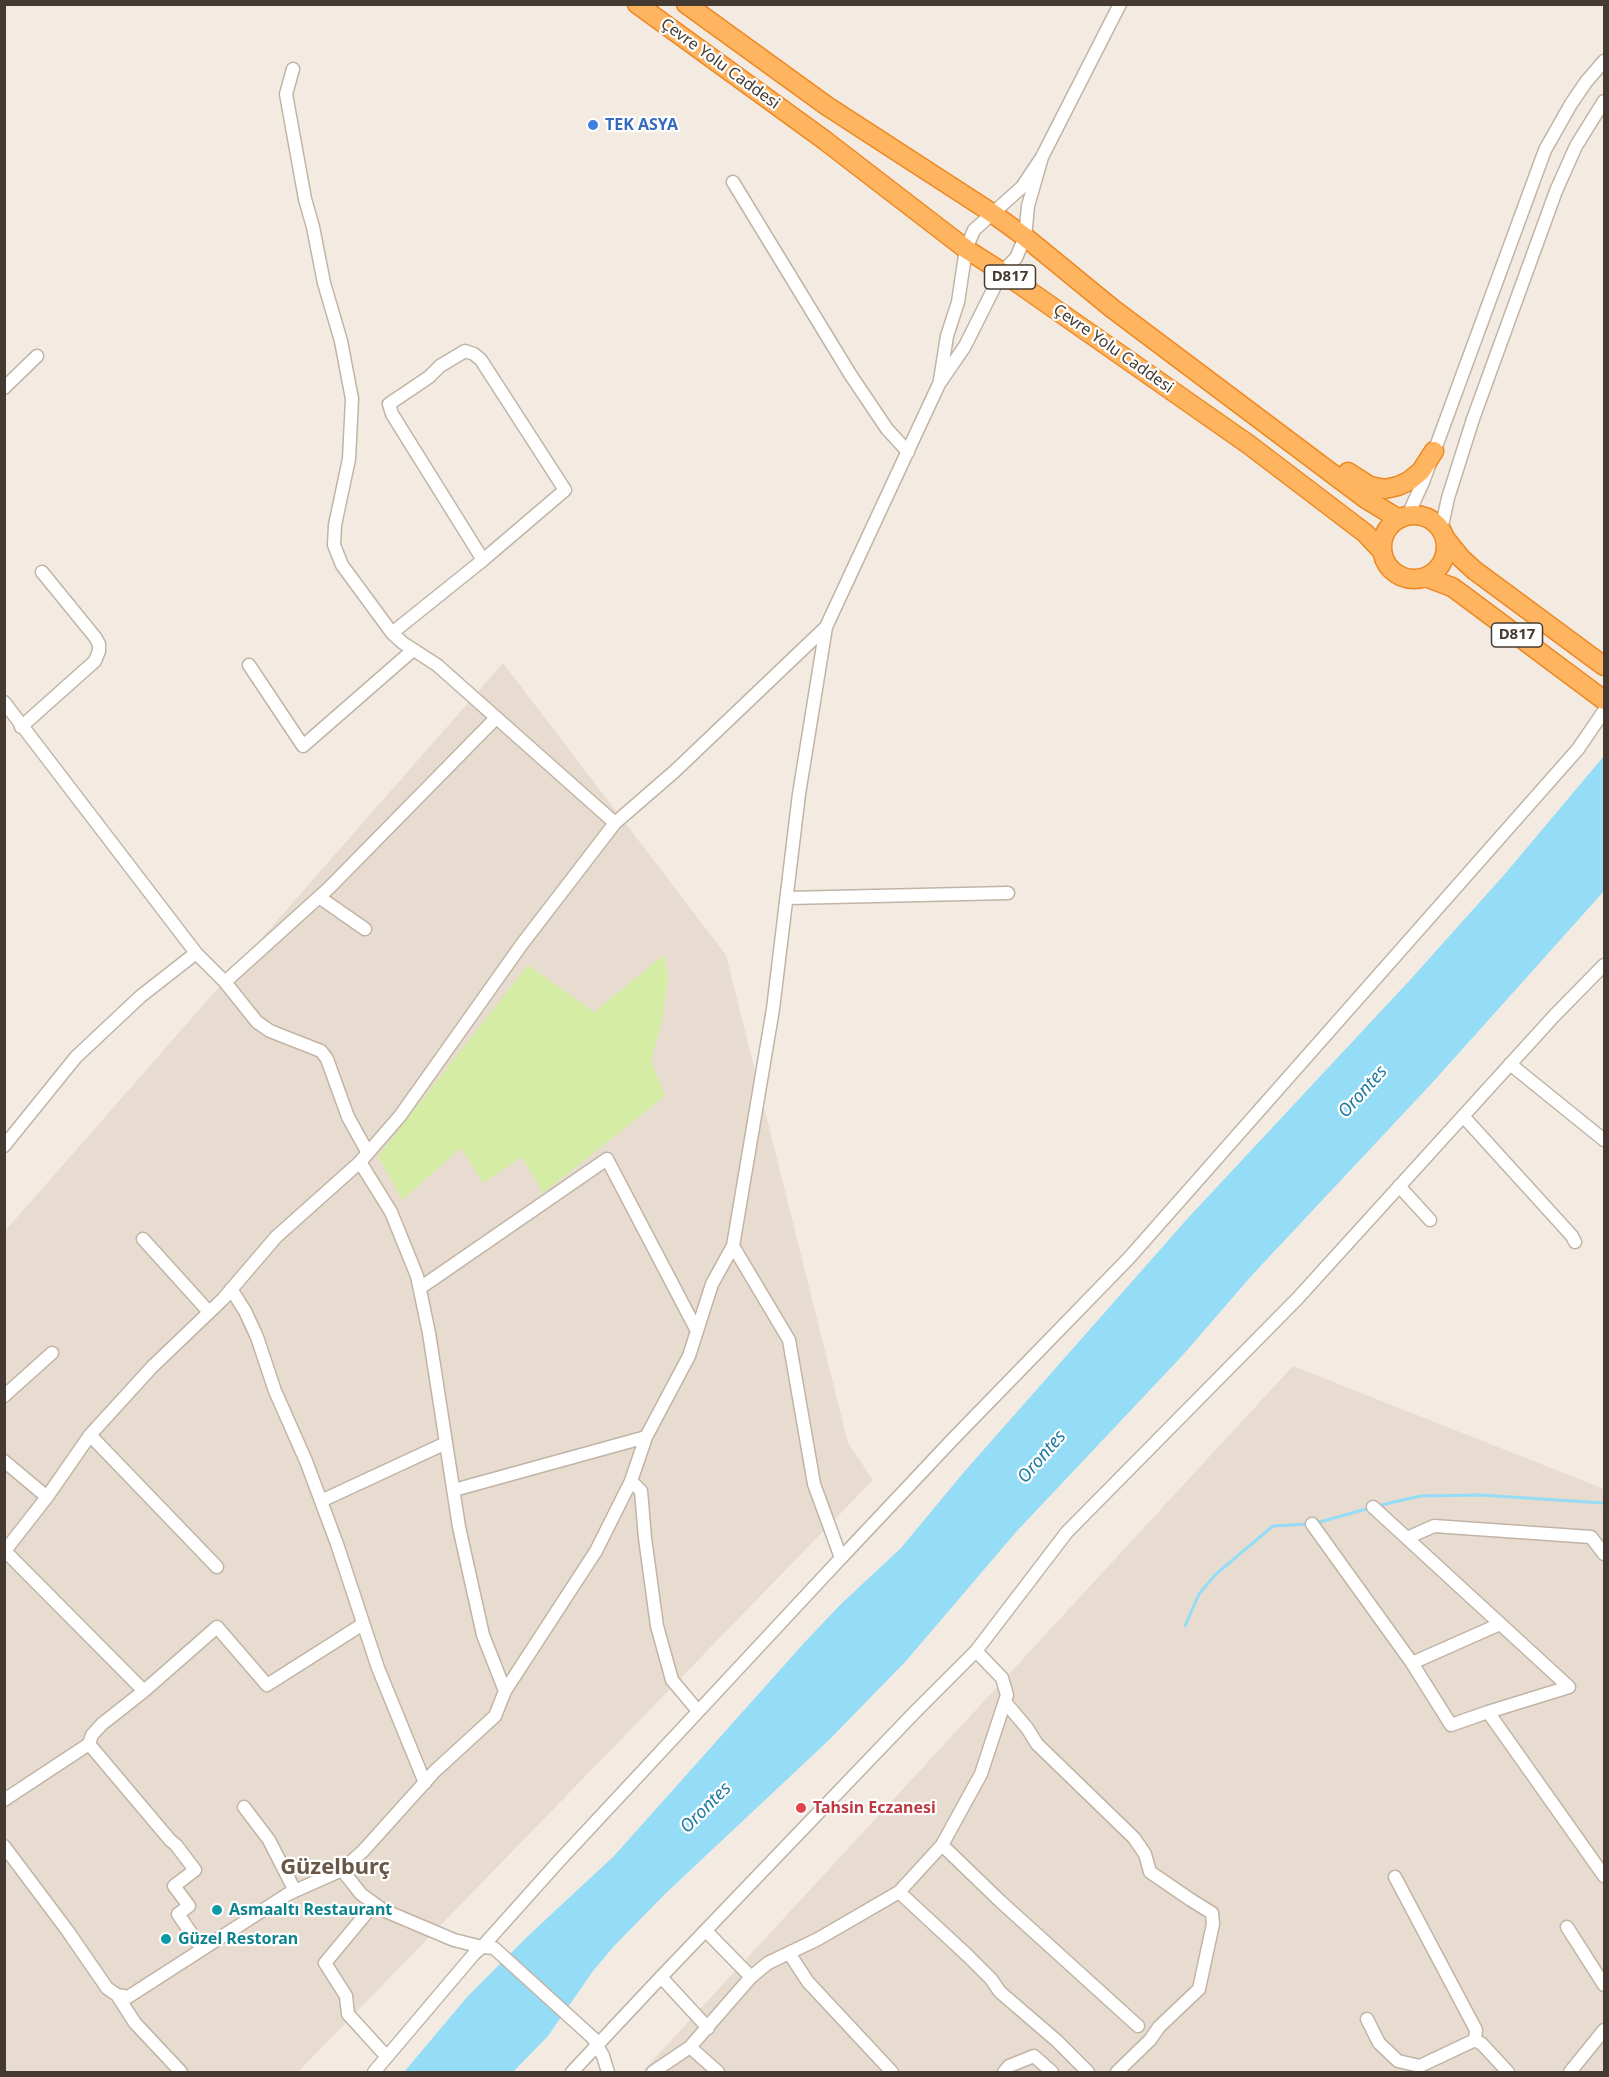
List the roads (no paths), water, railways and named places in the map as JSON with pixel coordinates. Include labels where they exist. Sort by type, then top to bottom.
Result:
[{"type":"highway","name":"Çevre Yolu Caddesi","points":[[638,4],[823,139],[966,249],[1248,444],[1365,533],[1382,551],[1384,560],[1397,575],[1406,578],[1425,578],[1452,587],[1605,700]]},
{"type":"highway","name":"Çevre Yolu Caddesi","points":[[686,4],[827,106],[992,213],[1025,237],[1113,309],[1365,499],[1403,517],[1427,518],[1474,570],[1605,666]]},
{"type":"highway","points":[[1314,460],[1330,462],[1370,486],[1384,489],[1409,482],[1421,471],[1434,451]]},
{"type":"highway","points":[[1382,551],[1385,532],[1391,524],[1403,517]]},
{"type":"highway","points":[[1425,578],[1440,566],[1444,558],[1443,534]]},
{"type":"street","points":[[939,384],[947,336],[958,302],[966,249],[974,230],[1022,187],[1042,157],[1120,4]]},
{"type":"street","points":[[1403,517],[1434,451],[1545,150],[1571,104],[1586,82],[1605,61]]},
{"type":"street","points":[[293,69],[286,94],[305,199],[314,227],[324,283],[341,341],[352,399],[349,459],[335,525],[334,545],[342,565],[392,633],[437,665],[615,823]]},
{"type":"street","points":[[1443,534],[1448,498],[1473,419],[1556,191],[1576,146],[1605,101]]},
{"type":"street","points":[[117,1995],[128,1997],[295,1891],[342,1870],[363,1851],[424,1783],[495,1716],[505,1691],[596,1551],[631,1481],[646,1437],[688,1356],[712,1284],[734,1246],[773,1010],[799,794],[826,627],[939,384],[970,337],[1002,272],[1016,258],[1025,237],[1028,206],[1042,157]]},
{"type":"street","points":[[733,182],[850,374],[886,429],[908,452]]},
{"type":"street","points":[[392,633],[483,560],[566,490],[481,360],[465,351],[440,366],[429,377],[389,404],[392,414],[483,560]]},
{"type":"street","points":[[4,388],[36,356]]},
{"type":"street","points":[[21,727],[95,661],[99,651],[99,644],[95,637],[42,572]]},
{"type":"street","points":[[144,1691],[5,1552],[90,1435],[152,1367],[231,1289],[276,1237],[364,1157],[400,1116],[522,944],[615,823],[675,771],[826,627]]},
{"type":"street","points":[[249,665],[303,746],[413,650]]},
{"type":"street","points":[[4,702],[196,953],[225,982],[257,1022],[270,1031],[321,1051],[327,1059],[364,1157],[392,1212],[417,1276],[429,1333],[459,1527],[483,1635],[505,1691]]},
{"type":"street","points":[[374,2073],[474,1954],[488,1948],[698,1711],[953,1439],[1129,1258],[1578,749],[1605,711]]},
{"type":"street","points":[[225,982],[319,897],[496,717]]},
{"type":"street","points":[[787,898],[1008,892]]},
{"type":"street","points":[[319,897],[364,929]]},
{"type":"street","points":[[4,1146],[76,1057],[141,996],[196,953]]},
{"type":"street","points":[[572,2073],[661,1977],[976,1651],[1067,1532],[1297,1299],[1554,1016],[1605,965]]},
{"type":"street","points":[[1510,1064],[1605,1140]]},
{"type":"street","points":[[1463,1116],[1575,1242]]},
{"type":"street","points":[[420,1288],[608,1159],[697,1331]]},
{"type":"street","points":[[1399,1186],[1430,1220]]},
{"type":"street","points":[[143,1239],[209,1312]]},
{"type":"street","points":[[734,1246],[789,1340],[814,1484],[841,1558]]},
{"type":"street","points":[[231,1289],[246,1311],[275,1391],[306,1461],[378,1668],[424,1783]]},
{"type":"street","points":[[4,1396],[52,1353]]},
{"type":"street","points":[[90,1435],[216,1567]]},
{"type":"street","points":[[454,1490],[646,1437]]},
{"type":"street","points":[[321,1501],[446,1443]]},
{"type":"street","points":[[4,1461],[47,1497]]},
{"type":"street","points":[[631,1481],[642,1491],[645,1538],[657,1626],[672,1680],[698,1711]]},
{"type":"street","points":[[1312,1524],[1412,1663],[1451,1725],[1569,1687],[1373,1507]]},
{"type":"street","points":[[1407,1538],[1434,1527],[1592,1537],[1605,1554]]},
{"type":"street","points":[[4,1800],[89,1744],[92,1735],[102,1724],[144,1691],[217,1627],[267,1685],[363,1623]]},
{"type":"street","points":[[1412,1663],[1500,1624]]},
{"type":"street","points":[[653,2073],[690,2047],[751,1977],[768,1963],[818,1939],[899,1892],[942,1845],[981,1774],[1005,1702],[1006,1695],[1002,1677],[976,1651]]},
{"type":"street","points":[[1005,1702],[1037,1744],[1134,1838],[1145,1854],[1150,1872],[1212,1913],[1213,1924],[1199,1989],[1159,2027],[1150,2040],[1117,2073]]},
{"type":"street","points":[[1488,1712],[1605,1876]]},
{"type":"street","points":[[89,1744],[195,1870],[174,1886],[189,1906],[178,1914],[202,1949]]},
{"type":"street","points":[[244,1807],[269,1840],[295,1891]]},
{"type":"street","points":[[942,1845],[1138,2026]]},
{"type":"street","points":[[4,1846],[107,1988],[117,1995],[135,2023],[181,2073]]},
{"type":"street","points":[[342,1870],[361,1894],[374,1904],[424,1929],[454,1940],[488,1948],[598,2044],[608,2073]]},
{"type":"street","points":[[1395,1877],[1476,2030],[1475,2040]]},
{"type":"street","points":[[899,1892],[967,1955],[991,1979],[1000,1992],[1057,2041],[1088,2073]]},
{"type":"street","points":[[374,1904],[325,1963],[346,1996],[348,2014],[387,2057]]},
{"type":"street","points":[[1567,1927],[1605,1985]]},
{"type":"street","points":[[706,1931],[751,1977]]},
{"type":"street","points":[[789,1953],[808,1982],[892,2073]]},
{"type":"street","points":[[661,1977],[708,2028]]},
{"type":"street","points":[[1367,2019],[1379,2043],[1398,2061],[1410,2065],[1420,2066],[1475,2040]]},
{"type":"street","points":[[1570,2073],[1605,2030]]},
{"type":"street","points":[[1475,2040],[1482,2044],[1508,2073]]},
{"type":"street","points":[[690,2047],[718,2073]]},
{"type":"street","points":[[1004,2073],[1009,2067],[1034,2056],[1052,2073]]},
{"type":"water","name":"Orontes","points":[[1604,756],[1604,891],[1432,1083],[1254,1273],[1182,1356],[1016,1532],[906,1661],[829,1740],[666,1893],[614,1946],[593,1971],[548,2036],[513,2072],[404,2072],[468,1996],[614,1856],[804,1643],[840,1605],[901,1548],[964,1472],[1188,1218],[1410,980],[1504,875]]},
{"type":"waterway","points":[[1377,1506],[1420,1496],[1480,1495],[1604,1503]]},
{"type":"waterway","points":[[1316,1523],[1370,1508]]},
{"type":"waterway","points":[[1185,1626],[1199,1594],[1216,1574],[1273,1526],[1309,1524]]},
{"type":"place","name":"TEK ASYA","points":[[593,125]]},
{"type":"place","name":"Tahsin Eczanesi","points":[[801,1808]]},
{"type":"place","name":"Asmaaltı Restaurant","points":[[217,1910]]},
{"type":"place","name":"Güzel Restoran","points":[[166,1939]]},
{"type":"district","name":"Güzelburç","points":[[335,1868]]}]
